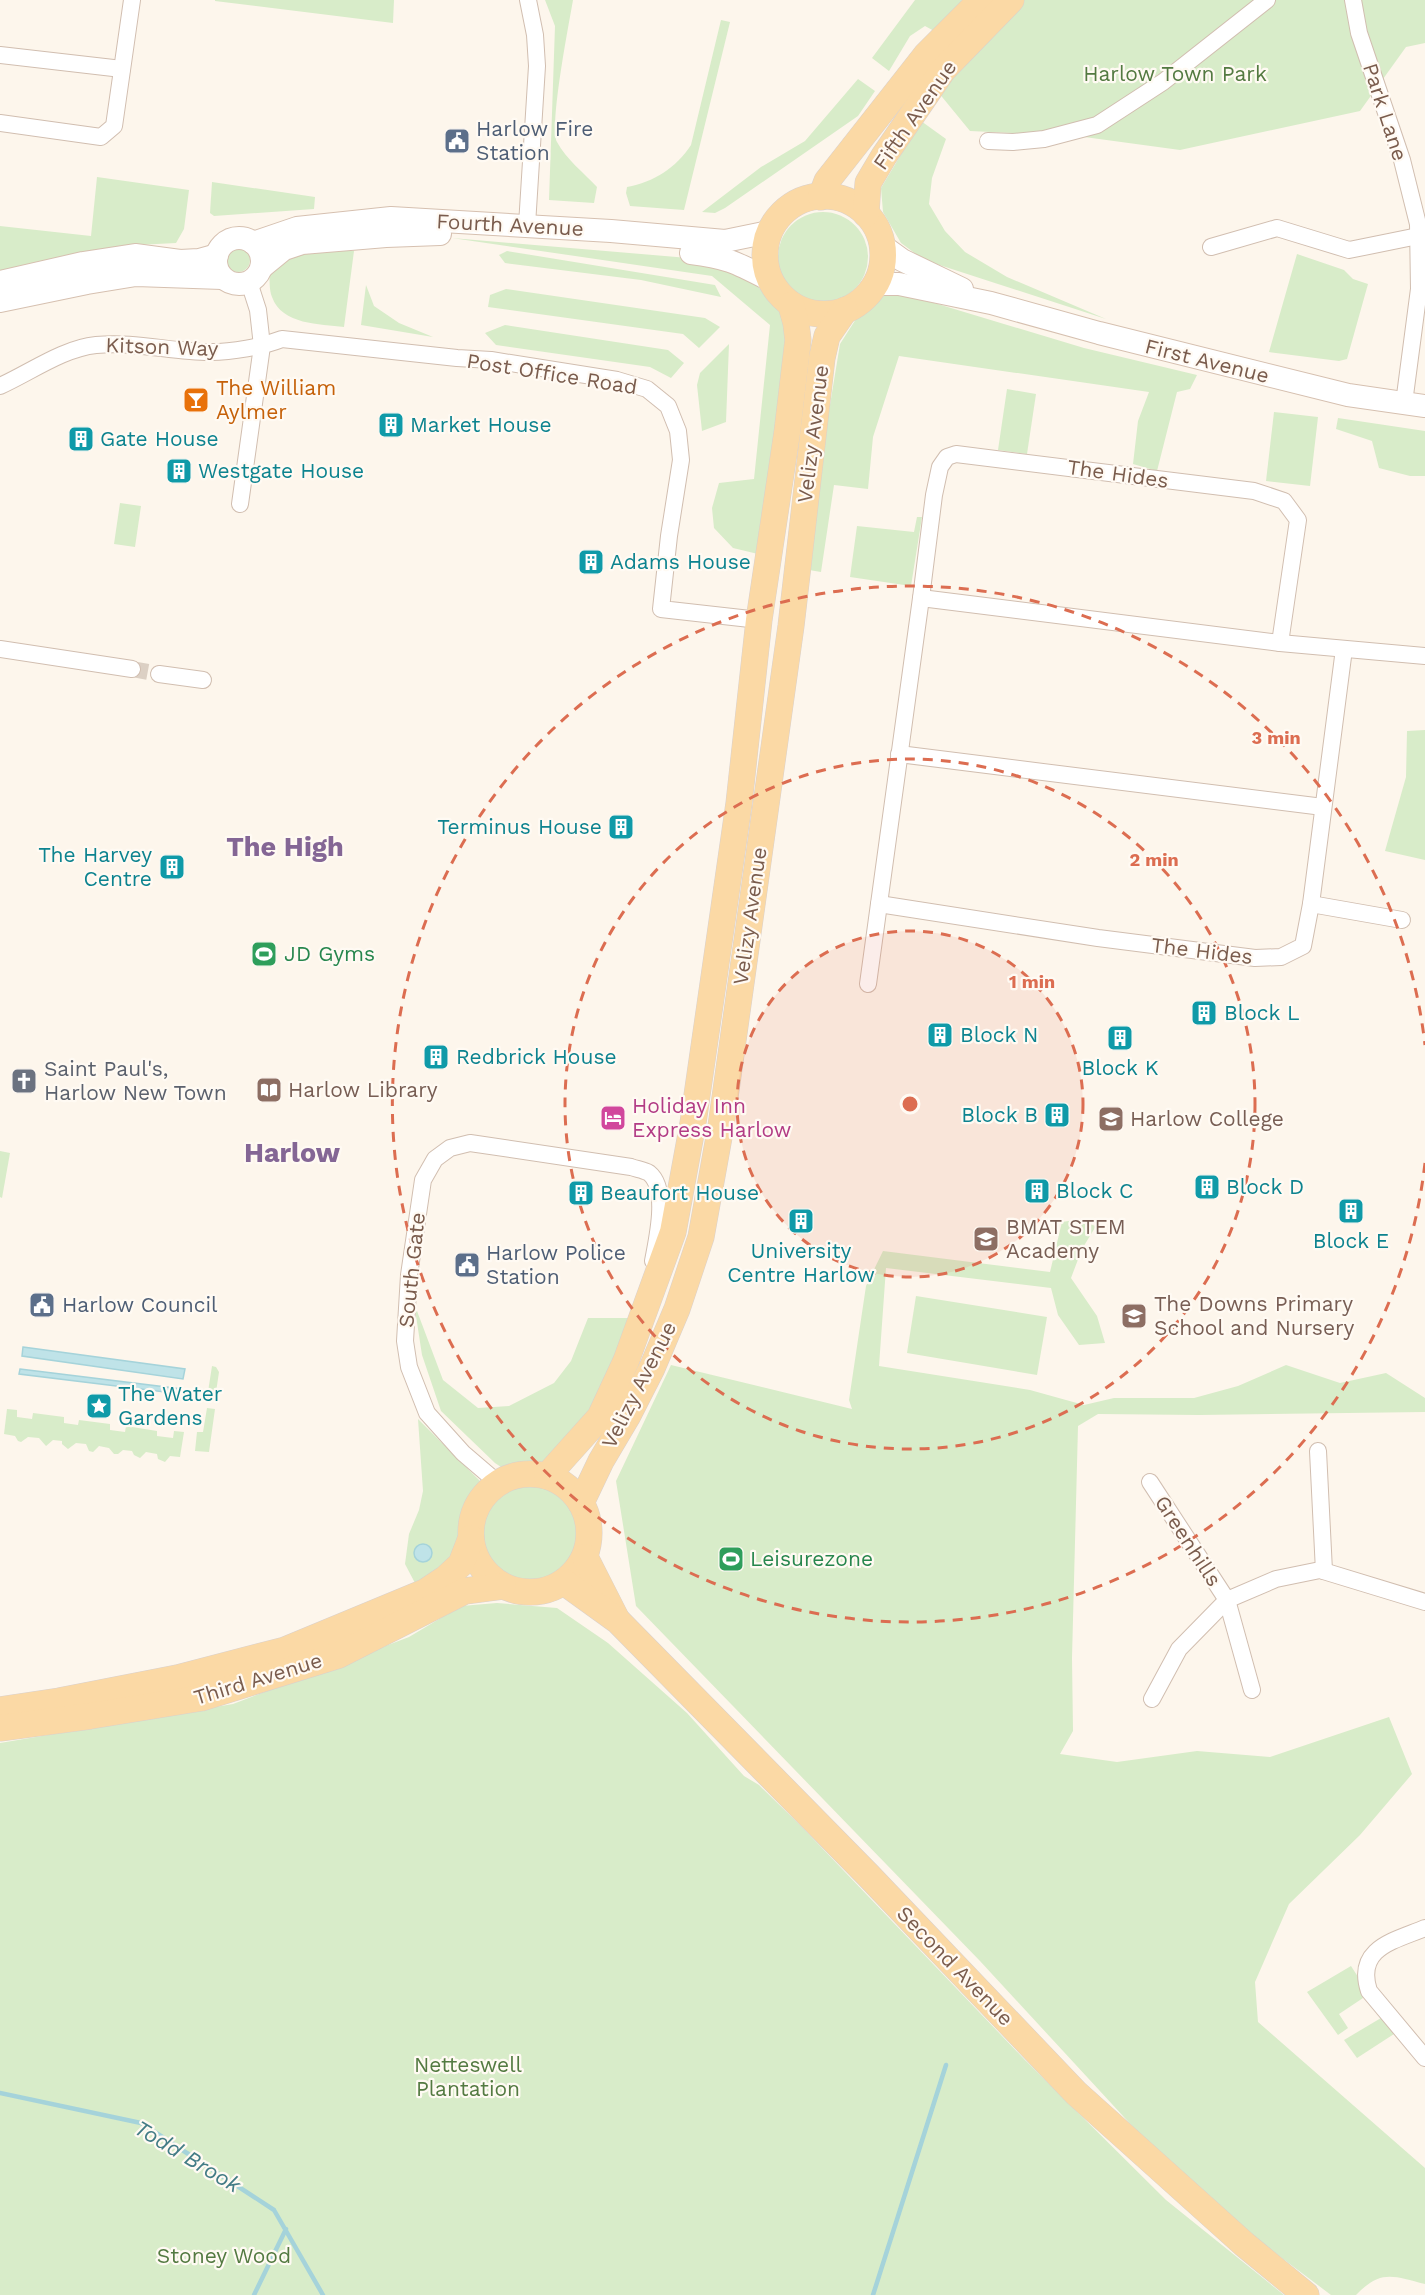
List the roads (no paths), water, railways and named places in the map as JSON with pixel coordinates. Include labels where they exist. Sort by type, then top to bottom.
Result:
[{"type":"main road","name":"Fifth Avenue","points":[[821,197],[827,181],[926,56],[981,0]]},
{"type":"main road","name":"Fifth Avenue","points":[[866,214],[868,183],[884,156],[943,70],[1011,0]]},
{"type":"main road","points":[[821,197],[841,199],[856,206],[875,226],[884,247],[883,264],[878,280],[869,293],[858,304],[830,314],[813,314],[791,305],[768,279],[765,250],[769,232],[790,206],[807,199],[821,197]]},
{"type":"main road","name":"Velizy Avenue","points":[[547,1476],[600,1417],[626,1361],[673,1232],[693,1123],[739,803],[759,620],[787,433],[798,340],[791,305]]},
{"type":"main road","name":"Velizy Avenue","points":[[581,1503],[601,1461],[652,1368],[677,1309],[701,1237],[722,1116],[789,637],[822,358],[827,336],[845,310]]},
{"type":"main road","points":[[522,1474],[547,1476],[566,1485],[581,1503],[587,1516],[590,1532],[585,1557],[573,1575],[564,1582],[540,1592],[527,1593],[503,1586],[489,1576],[478,1562],[471,1538],[473,1515],[478,1503],[498,1483],[522,1474]]},
{"type":"main road","name":"Third Avenue","points":[[0,1710],[177,1678],[285,1650],[425,1592],[447,1578],[461,1564],[471,1538]]},
{"type":"main road","name":"Second Avenue","points":[[585,1557],[618,1621]]},
{"type":"main road","name":"Second Avenue","points":[[564,1582],[618,1621],[861,1868],[1076,2093],[1244,2244],[1306,2295]]},
{"type":"main road","name":"Third Avenue","points":[[0,1728],[201,1698],[339,1654],[458,1594],[503,1586]]},
{"type":"street","points":[[0,123],[101,137],[114,126],[132,0]]},
{"type":"street","points":[[526,225],[537,66],[535,35],[528,0]]},
{"type":"street","points":[[988,141],[1013,142],[1044,139],[1097,125],[1163,82],[1267,0]]},
{"type":"street","name":"Park Lane","points":[[1353,0],[1359,33],[1402,160],[1418,224],[1422,289],[1415,404]]},
{"type":"street","points":[[0,55],[122,69]]},
{"type":"street","name":"Fourth Avenue","points":[[253,243],[297,228],[391,218],[526,225],[725,241],[769,232]]},
{"type":"street","points":[[1211,247],[1277,228],[1348,250],[1418,236]]},
{"type":"street","name":"Fourth Avenue","points":[[255,275],[284,249],[302,243],[438,234],[663,250],[721,257],[735,261],[768,279]]},
{"type":"street","points":[[222,278],[216,267],[217,255],[224,244],[231,240],[246,239],[253,243],[261,254],[255,275],[262,346],[240,504]]},
{"type":"street","name":"First Avenue","points":[[884,247],[902,260],[991,303]]},
{"type":"street","points":[[0,282],[83,263],[135,255],[180,261],[199,260],[217,255]]},
{"type":"street","points":[[0,301],[136,275],[222,278],[235,284],[255,275]]},
{"type":"street","name":"First Avenue","points":[[869,293],[878,284],[899,284],[991,303],[1265,376],[1348,395],[1415,404]]},
{"type":"street","name":"Post Office Road","points":[[262,346],[282,339],[491,360],[617,380],[647,389],[668,406],[678,431],[681,460],[661,609],[759,620]]},
{"type":"street","name":"Kitson Way","points":[[0,386],[37,367],[93,345],[115,344],[211,352],[262,346]]},
{"type":"street","name":"The Hides","points":[[868,984],[933,495],[940,467],[947,458],[956,454],[1053,465],[1254,491],[1284,501],[1298,520],[1280,643]]},
{"type":"street","points":[[921,598],[1280,643],[1425,656]]},
{"type":"street","points":[[0,649],[132,669]]},
{"type":"street","name":"The Hides","points":[[879,904],[1098,938],[1255,958],[1281,957],[1303,946],[1311,904],[1344,649]]},
{"type":"street","points":[[159,674],[203,680]]},
{"type":"street","points":[[899,754],[1323,807]]},
{"type":"street","points":[[1311,904],[1402,920]]},
{"type":"street","name":"South Gate","points":[[498,1483],[463,1453],[427,1413],[409,1367],[405,1341],[406,1301],[423,1180],[435,1159],[450,1148],[470,1143],[631,1167],[648,1172],[655,1180],[660,1195],[659,1225],[648,1299]]},
{"type":"street","points":[[1318,1452],[1324,1571]]},
{"type":"street","name":"Greenhills","points":[[1150,1482],[1227,1600],[1252,1690]]},
{"type":"street","name":"Greenhills","points":[[1152,1699],[1179,1649],[1227,1600],[1276,1579],[1324,1571],[1425,1602]]},
{"type":"street","points":[[1425,1928],[1381,1947],[1369,1960],[1365,1977],[1369,1991],[1425,2058]]},
{"type":"water","points":[[23,1347],[185,1369],[183,1379],[22,1356]]},
{"type":"water","points":[[20,1369],[182,1389],[181,1394],[19,1374]]},
{"type":"water","points":[[423,1544],[429,1547],[432,1553],[429,1559],[423,1562],[417,1559],[414,1553],[417,1547]]},
{"type":"waterway","points":[[873,2295],[946,2065]]},
{"type":"waterway","name":"Todd Brook","points":[[0,2093],[141,2123],[274,2210],[323,2295]]},
{"type":"waterway","points":[[254,2295],[286,2229]]},
{"type":"tunnel","points":[[132,669],[159,674]]},
{"type":"place","name":"Harlow Fire Station","points":[[457,141]]},
{"type":"place","name":"The William Aylmer","points":[[196,400]]},
{"type":"place","name":"Market House","points":[[391,425]]},
{"type":"place","name":"Gate House","points":[[81,439]]},
{"type":"place","name":"Westgate House","points":[[179,471]]},
{"type":"place","name":"Adams House","points":[[591,562]]},
{"type":"place","name":"Terminus House","points":[[621,827]]},
{"type":"place","name":"The Harvey Centre","points":[[172,867]]},
{"type":"place","name":"JD Gyms","points":[[264,954]]},
{"type":"place","name":"Block L","points":[[1204,1013]]},
{"type":"place","name":"Block N","points":[[940,1035]]},
{"type":"place","name":"Block K","points":[[1120,1038]]},
{"type":"place","name":"Redbrick House","points":[[436,1057]]},
{"type":"place","name":"Saint Paul's, Harlow New Town","points":[[24,1081]]},
{"type":"place","name":"Harlow Library","points":[[269,1090]]},
{"type":"place","name":"Block B","points":[[1057,1115]]},
{"type":"place","name":"Holiday Inn Express Harlow","points":[[613,1118]]},
{"type":"place","name":"Harlow College","points":[[1111,1119]]},
{"type":"place","name":"Block D","points":[[1207,1187]]},
{"type":"place","name":"Block C","points":[[1037,1191]]},
{"type":"place","name":"Beaufort House","points":[[581,1193]]},
{"type":"place","name":"Block E","points":[[1351,1211]]},
{"type":"place","name":"University Centre Harlow","points":[[801,1221]]},
{"type":"place","name":"BMAT STEM Academy","points":[[986,1239]]},
{"type":"place","name":"Harlow Police Station","points":[[467,1265]]},
{"type":"place","name":"Harlow Council","points":[[42,1305]]},
{"type":"place","name":"The Downs Primary School and Nursery","points":[[1134,1316]]},
{"type":"place","name":"The Water Gardens","points":[[99,1406]]},
{"type":"place","name":"Leisurezone","points":[[731,1559]]},
{"type":"district","name":"The High","points":[[285,847]]},
{"type":"district","name":"Harlow","points":[[292,1153]]},
{"type":"park label","name":"Harlow Town Park","points":[[1175,74]]},
{"type":"park label","name":"Netteswell Plantation","points":[[468,2077]]},
{"type":"park label","name":"Stoney Wood","points":[[224,2256]]}]
